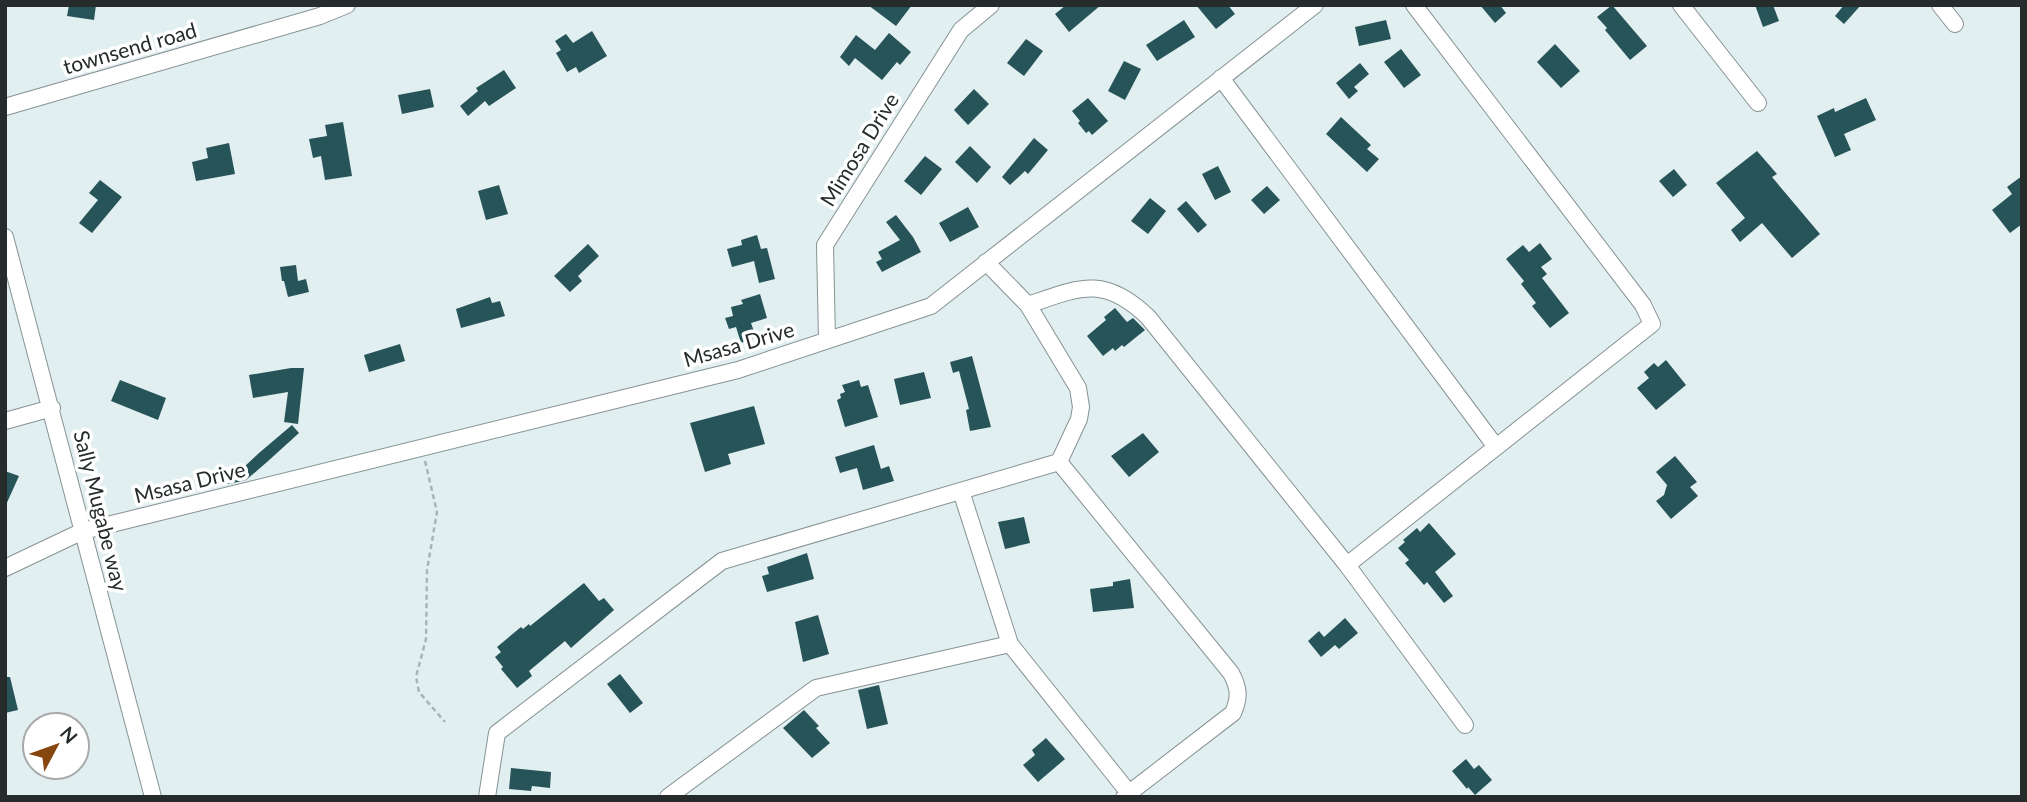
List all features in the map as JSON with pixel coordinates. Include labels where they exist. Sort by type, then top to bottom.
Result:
[{"type":"street","name":"townsend road","points":[[5,107],[318,11],[347,5]]},
{"type":"street","name":"Mimosa Drive","points":[[827,340],[825,245],[961,30],[991,5]]},
{"type":"street","name":"Msasa Drive","points":[[5,568],[82,531],[738,370],[931,306],[1315,5]]},
{"type":"street","points":[[1347,565],[1652,324],[1643,304],[1413,5]]},
{"type":"street","points":[[1681,5],[1758,103]]},
{"type":"street","points":[[1940,5],[1955,24]]},
{"type":"street","points":[[1221,78],[1496,447]]},
{"type":"street","name":"Sally Mugabe way","points":[[5,237],[153,797]]},
{"type":"street","points":[[486,797],[497,733],[722,561],[1059,462],[1079,419],[1078,388],[1028,305],[986,262]]},
{"type":"street","points":[[1028,305],[1062,293],[1097,287],[1117,293],[1136,305],[1347,565],[1465,725]]},
{"type":"street","points":[[5,421],[52,408]]},
{"type":"street","points":[[961,491],[1010,644],[1126,795],[1233,713],[1238,699],[1238,686],[1231,673],[1059,462]]},
{"type":"street","points":[[668,797],[816,688],[1010,644]]},
{"type":"path","points":[[422,447],[437,512],[427,570],[426,639],[419,656],[416,677],[419,692],[445,722]]},
{"type":"building","points":[[69,5],[96,5],[94,20],[67,16]]},
{"type":"building","points":[[868,5],[912,5],[896,26]]},
{"type":"building","points":[[1066,5],[1101,5],[1069,32],[1055,14]]},
{"type":"building","points":[[1196,5],[1228,5],[1235,14],[1216,29]]},
{"type":"building","points":[[1480,5],[1500,5],[1506,13],[1495,23]]},
{"type":"building","points":[[1612,5],[1647,46],[1630,60],[1597,17]]},
{"type":"building","points":[[1755,5],[1773,5],[1779,21],[1763,27]]},
{"type":"building","points":[[1844,5],[1861,5],[1844,24],[1835,16]]},
{"type":"building","points":[[1184,20],[1195,37],[1157,61],[1146,45]]},
{"type":"building","points":[[1386,20],[1391,39],[1359,46],[1355,27]]},
{"type":"building","points":[[592,31],[607,56],[579,73],[576,67],[567,72],[556,53],[561,50],[555,41],[566,34],[573,43]]},
{"type":"building","points":[[889,33],[911,52],[900,65],[897,62],[882,80],[855,58],[849,66],[840,57],[856,35],[875,50]]},
{"type":"building","points":[[1026,39],[1043,51],[1024,76],[1007,63]]},
{"type":"building","points":[[1555,44],[1580,71],[1561,88],[1537,62]]},
{"type":"building","points":[[1401,49],[1421,75],[1404,88],[1384,62]]},
{"type":"building","points":[[1124,61],[1141,69],[1125,100],[1108,91]]},
{"type":"building","points":[[1360,63],[1369,74],[1354,87],[1358,91],[1349,99],[1336,83]]},
{"type":"building","points":[[504,70],[516,88],[489,106],[485,101],[468,116],[460,106],[478,91],[476,88]]},
{"type":"building","points":[[430,89],[434,107],[402,114],[398,95]]},
{"type":"building","points":[[974,89],[989,104],[968,125],[954,110]]},
{"type":"building","points":[[1088,98],[1108,121],[1092,135],[1089,131],[1086,133],[1072,111]]},
{"type":"building","points":[[1866,98],[1876,120],[1844,134],[1851,150],[1835,157],[1817,116],[1834,108],[1835,112]]},
{"type":"building","points":[[1341,117],[1371,145],[1367,149],[1379,159],[1367,172],[1326,134]]},
{"type":"building","points":[[343,122],[352,176],[325,180],[321,156],[313,158],[309,139],[327,136],[325,125]]},
{"type":"building","points":[[1034,138],[1048,150],[1028,174],[1025,171],[1010,185],[1002,177]]},
{"type":"building","points":[[229,143],[235,174],[196,181],[192,162],[208,158],[206,148]]},
{"type":"building","points":[[970,146],[991,167],[977,183],[955,162]]},
{"type":"building","points":[[1757,151],[1777,174],[1772,177],[1820,234],[1792,258],[1762,223],[1740,242],[1731,230],[1745,218],[1716,183]]},
{"type":"building","points":[[925,156],[942,169],[921,195],[904,181]]},
{"type":"building","points":[[1218,166],[1231,192],[1215,200],[1202,174]]},
{"type":"building","points":[[1674,169],[1687,185],[1673,197],[1659,181]]},
{"type":"building","points":[[2022,176],[2022,224],[2010,233],[1992,210],[2012,194],[2007,187]]},
{"type":"building","points":[[100,180],[122,197],[92,233],[79,223],[98,200],[89,193]]},
{"type":"building","points":[[499,185],[508,214],[486,220],[478,191]]},
{"type":"building","points":[[1267,186],[1280,200],[1264,214],[1251,200]]},
{"type":"building","points":[[1150,198],[1166,211],[1148,234],[1131,221]]},
{"type":"building","points":[[1186,201],[1207,225],[1198,233],[1177,209]]},
{"type":"building","points":[[968,207],[979,227],[950,242],[939,223]]},
{"type":"building","points":[[896,215],[921,252],[882,272],[876,262],[882,259],[878,252],[900,240],[886,222]]},
{"type":"building","points":[[757,235],[761,249],[767,248],[775,279],[759,283],[754,261],[732,267],[727,249],[742,245],[741,240]]},
{"type":"building","points":[[1540,243],[1552,259],[1541,267],[1547,274],[1542,278],[1569,313],[1550,328],[1532,306],[1536,303],[1521,284],[1524,281],[1506,259],[1523,245],[1529,252]]},
{"type":"building","points":[[588,244],[599,256],[578,276],[582,281],[570,292],[554,276]]},
{"type":"building","points":[[296,265],[298,281],[306,279],[309,292],[288,297],[280,267]]},
{"type":"building","points":[[760,294],[767,318],[751,323],[756,337],[741,343],[736,327],[729,329],[725,318],[733,316],[731,307],[743,304],[741,300]]},
{"type":"building","points":[[490,297],[492,303],[500,301],[505,316],[461,328],[456,309]]},
{"type":"building","points":[[1115,308],[1127,322],[1133,318],[1145,330],[1124,347],[1122,345],[1115,351],[1113,348],[1103,356],[1087,336],[1106,320],[1104,317]]},
{"type":"building","points":[[400,344],[405,361],[369,372],[364,355]]},
{"type":"building","points":[[972,356],[991,427],[970,431],[966,410],[969,409],[959,371],[953,373],[950,362]]},
{"type":"building","points":[[1666,360],[1686,385],[1656,410],[1637,388],[1649,378],[1644,372],[1654,363],[1658,367]]},
{"type":"building","points":[[304,368],[298,424],[284,422],[288,392],[253,398],[249,375]]},
{"type":"building","points":[[924,372],[931,398],[900,405],[894,379]]},
{"type":"building","points":[[120,380],[166,398],[158,420],[111,401]]},
{"type":"building","points":[[859,380],[861,387],[868,385],[878,417],[845,427],[837,400],[841,398],[840,394],[845,392],[842,385]]},
{"type":"building","points":[[754,406],[765,444],[728,454],[731,464],[705,472],[690,423]]},
{"type":"building","points":[[292,425],[299,433],[267,462],[246,480],[227,483],[259,453]]},
{"type":"building","points":[[1143,433],[1159,452],[1129,477],[1111,456]]},
{"type":"building","points":[[874,445],[881,469],[889,466],[894,481],[863,490],[857,468],[840,473],[835,457]]},
{"type":"building","points":[[1675,456],[1697,482],[1690,487],[1698,496],[1671,519],[1656,501],[1664,495],[1667,485],[1656,472]]},
{"type":"building","points":[[5,471],[19,476],[5,507]]},
{"type":"building","points":[[1024,517],[1030,543],[1005,549],[998,522]]},
{"type":"building","points":[[1429,523],[1456,554],[1435,572],[1453,596],[1444,603],[1427,582],[1424,585],[1405,563],[1409,560],[1398,548],[1417,528],[1420,532]]},
{"type":"building","points":[[807,553],[814,579],[767,592],[762,576],[769,574],[767,567]]},
{"type":"building","points":[[1130,579],[1134,608],[1093,612],[1090,589],[1113,586],[1113,582]]},
{"type":"building","points":[[584,583],[599,601],[604,598],[614,610],[571,648],[565,641],[529,671],[532,676],[517,688],[495,657],[501,652],[497,647],[521,627],[523,629],[529,624],[530,626]]},
{"type":"building","points":[[818,615],[829,654],[803,662],[795,622]]},
{"type":"building","points":[[1345,618],[1358,633],[1339,649],[1335,645],[1321,657],[1308,641],[1319,631],[1324,637]]},
{"type":"building","points":[[620,674],[643,703],[630,713],[607,684]]},
{"type":"building","points":[[5,677],[10,677],[18,710],[5,713]]},
{"type":"building","points":[[879,685],[888,724],[867,729],[858,690]]},
{"type":"building","points":[[804,710],[830,743],[812,758],[783,728]]},
{"type":"building","points":[[1046,738],[1065,759],[1038,782],[1023,765],[1035,755],[1032,750]]},
{"type":"building","points":[[1466,759],[1474,769],[1479,765],[1492,780],[1475,795],[1452,771]]},
{"type":"building","points":[[511,768],[551,772],[550,788],[532,786],[531,791],[509,789]]}]
